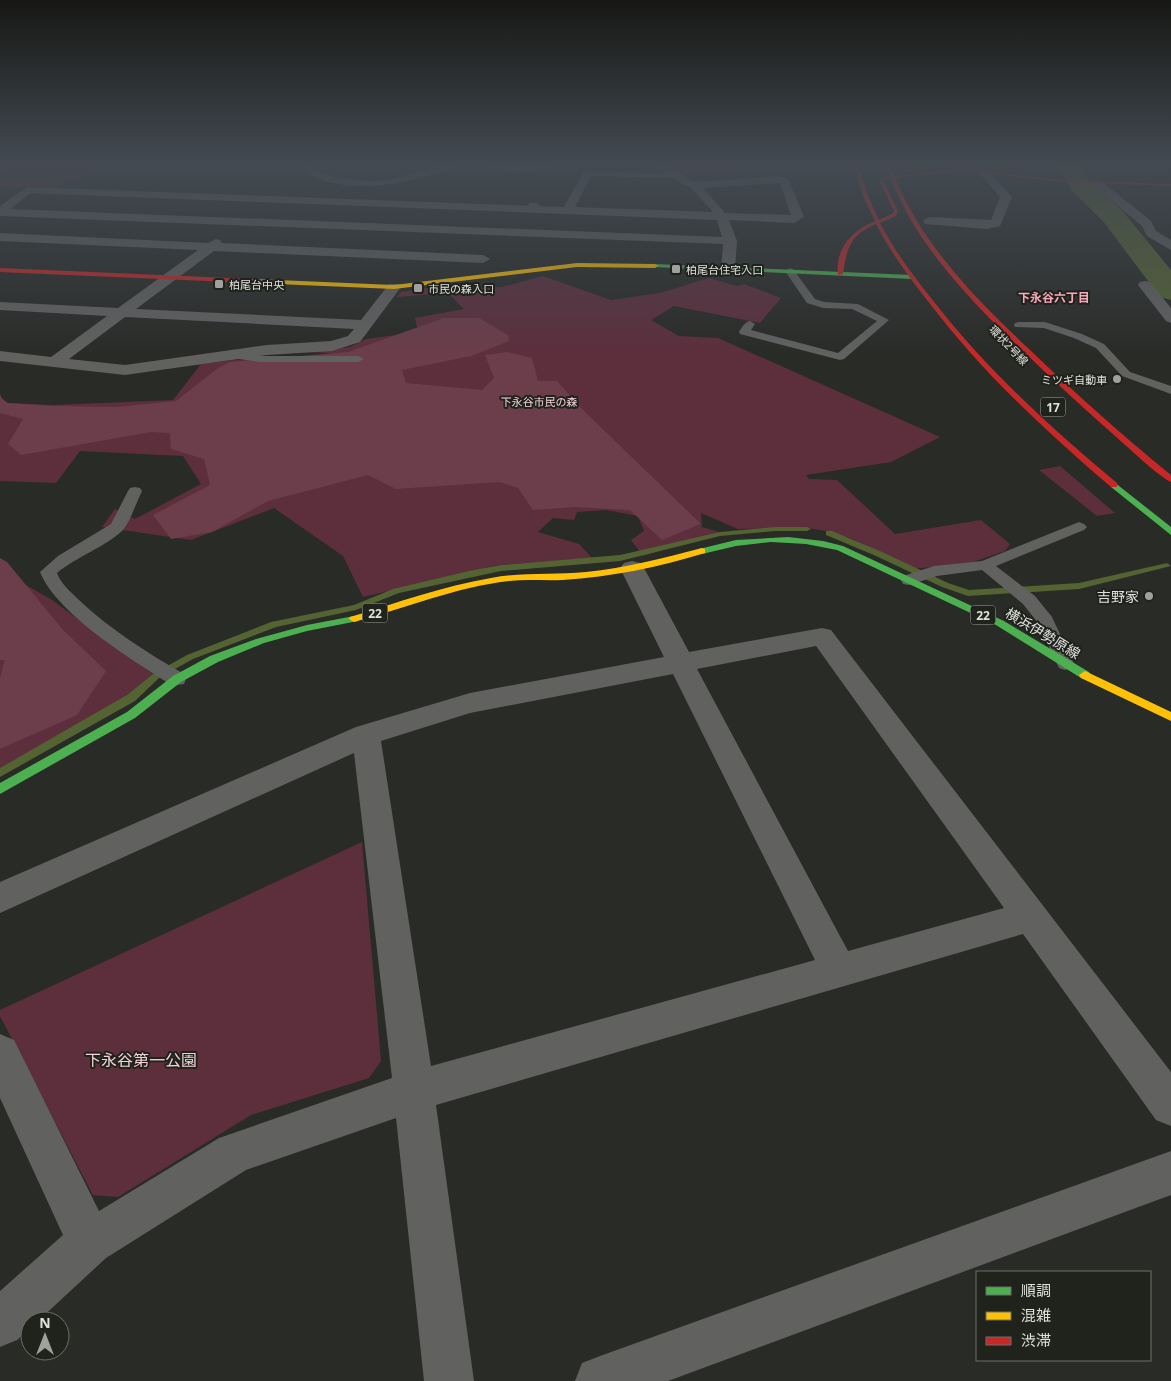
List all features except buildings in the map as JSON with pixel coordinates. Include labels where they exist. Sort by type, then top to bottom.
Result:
[{"type":"main road","points":[[840,274],[842,252],[848,237],[863,227]]},
{"type":"main road","points":[[880,227],[912,277],[986,366],[1049,427],[1171,532]]},
{"type":"main road","name":"環状2号線","points":[[916,227],[924,242],[990,316],[1061,384],[1171,479]]},
{"type":"main road","points":[[934,227],[939,234]]},
{"type":"main road","points":[[0,270],[394,287],[577,265],[620,264],[912,277]]},
{"type":"main road","points":[[1016,321],[1032,337]]},
{"type":"main road","name":"横浜伊勢原線","points":[[632,568],[671,561],[722,545],[786,538],[816,540],[840,548],[1000,623],[1030,640],[1065,664],[1171,717]]},
{"type":"main road","name":"22","points":[[0,790],[131,716],[168,673],[214,660],[260,641],[307,628],[352,620],[465,586],[510,578],[570,576],[632,568]]},
{"type":"street","points":[[54,362],[237,227]]},
{"type":"street","points":[[384,227],[731,241]]},
{"type":"street","points":[[477,277],[474,274],[503,227]]},
{"type":"street","points":[[727,227],[731,241],[728,268]]},
{"type":"street","points":[[1149,227],[1151,233],[1171,246]]},
{"type":"street","points":[[0,237],[483,258]]},
{"type":"street","points":[[1146,285],[1171,318]]},
{"type":"street","points":[[0,356],[125,370],[231,355],[346,343],[354,339],[366,325],[394,287]]},
{"type":"street","points":[[0,306],[366,325]]},
{"type":"street","points":[[632,568],[682,662],[839,971]]},
{"type":"street","points":[[0,898],[366,735],[436,712],[470,703],[822,636],[1171,1105]]},
{"type":"street","points":[[366,735],[414,1091],[449,1381]]},
{"type":"street","points":[[0,1323],[90,1242],[234,1153],[414,1091],[1029,916]]},
{"type":"street","points":[[2,1062],[90,1242]]},
{"type":"street","points":[[600,1381],[1171,1173]]},
{"type":"lane","points":[[750,324],[744,332],[840,357],[884,320],[854,306],[823,305],[811,301],[790,272]]},
{"type":"lane","points":[[1016,321],[1045,325],[1078,336],[1100,346],[1126,374],[1171,390]]},
{"type":"lane","points":[[231,355],[260,359],[358,359]]},
{"type":"lane","points":[[135,491],[117,527],[105,536],[64,559],[48,572],[53,584],[87,617],[128,650],[168,673]]},
{"type":"lane","points":[[909,580],[934,571],[985,566],[1079,528]]},
{"type":"lane","points":[[985,566],[1029,600],[1046,621],[1065,664]]},
{"type":"green space","name":"下永谷市民の森","points":[[543,276],[611,300],[660,293],[709,278],[737,286],[744,284],[781,298],[760,323],[674,306],[651,320],[679,336],[718,338],[940,437],[891,462],[806,475],[809,479],[837,480],[895,534],[981,520],[1010,544],[1005,551],[973,562],[913,569],[850,538],[828,531],[806,528],[738,529],[701,513],[702,527],[719,532],[643,556],[631,540],[644,531],[638,516],[606,510],[577,512],[574,520],[553,518],[538,532],[579,544],[592,558],[498,565],[363,597],[343,556],[274,508],[191,540],[102,527],[115,509],[135,519],[201,484],[183,456],[80,451],[56,483],[0,481],[0,396],[7,403],[54,405],[173,400],[201,364],[260,357],[392,357],[309,352],[350,347],[366,339],[418,332],[415,318],[464,309],[451,296],[433,294],[397,297],[401,292],[452,284],[458,289],[502,287]]},
{"type":"green space","name":"下永谷市民の森","points":[[444,318],[479,318],[508,335],[509,341],[471,356],[402,370],[406,383],[482,390],[494,378],[485,355],[507,352],[532,358],[538,381],[557,381],[583,410],[701,524],[662,540],[630,510],[575,507],[533,510],[518,488],[500,482],[396,489],[368,475],[268,501],[212,532],[171,539],[153,515],[210,485],[204,459],[171,449],[170,433],[151,432],[21,455],[8,444],[23,419],[0,413],[0,394],[2,399],[8,403],[53,406],[116,407],[176,401],[218,368],[230,362],[348,352]]},
{"type":"green space","points":[[1060,466],[1115,513],[1097,516],[1039,470]]},
{"type":"green space","points":[[0,558],[7,562],[63,630],[106,671],[77,715],[0,749],[0,678],[5,660],[0,660]]},
{"type":"green space","points":[[0,570],[52,600],[153,674],[120,701],[0,768]]},
{"type":"green space","name":"下永谷第一公園","points":[[362,842],[381,1061],[369,1078],[251,1115],[118,1197],[93,1195],[0,1016],[0,1010]]},
{"type":"waterway","points":[[1122,227],[1171,290]]},
{"type":"waterway","points":[[0,773],[131,698],[156,676],[190,657],[274,624],[356,607],[396,591],[501,568],[620,558],[720,534],[776,529],[807,529]]},
{"type":"waterway","points":[[829,533],[945,585],[968,593],[1079,586],[1167,566]]},
{"type":"traffic: fast","points":[[655,266],[912,277]]},
{"type":"traffic: fast","points":[[1114,485],[1171,532]]},
{"type":"traffic: fast","points":[[702,551],[736,543],[771,539],[806,541],[840,548],[1000,623],[1085,675]]},
{"type":"traffic: fast","points":[[0,789],[131,715],[177,679],[214,659],[260,641],[307,628],[354,619]]},
{"type":"traffic: slow","points":[[252,281],[394,287],[577,265],[655,266]]},
{"type":"traffic: slow","points":[[354,619],[489,581],[524,577],[587,575],[653,564],[702,551]]},
{"type":"traffic: slow","points":[[1085,675],[1171,717]]},
{"type":"traffic: jam","points":[[840,274],[845,248],[855,234],[865,227]]},
{"type":"traffic: jam","points":[[880,227],[917,284],[961,339],[1035,415],[1114,485]]},
{"type":"traffic: jam","points":[[918,227],[944,265],[1004,329],[1115,432],[1171,479]]},
{"type":"traffic: jam","points":[[0,270],[252,281]]},
{"type":"place","name":"柏尾台住宅入口","points":[[676,269]]},
{"type":"place","name":"柏尾台中央","points":[[219,284]]},
{"type":"place","name":"市民の森入口","points":[[418,288]]},
{"type":"place","name":"ミツギ自動車","points":[[1117,379]]},
{"type":"place","name":"吉野家","points":[[1149,596]]},
{"type":"district","name":"下永谷六丁目","points":[[1054,297]]}]
